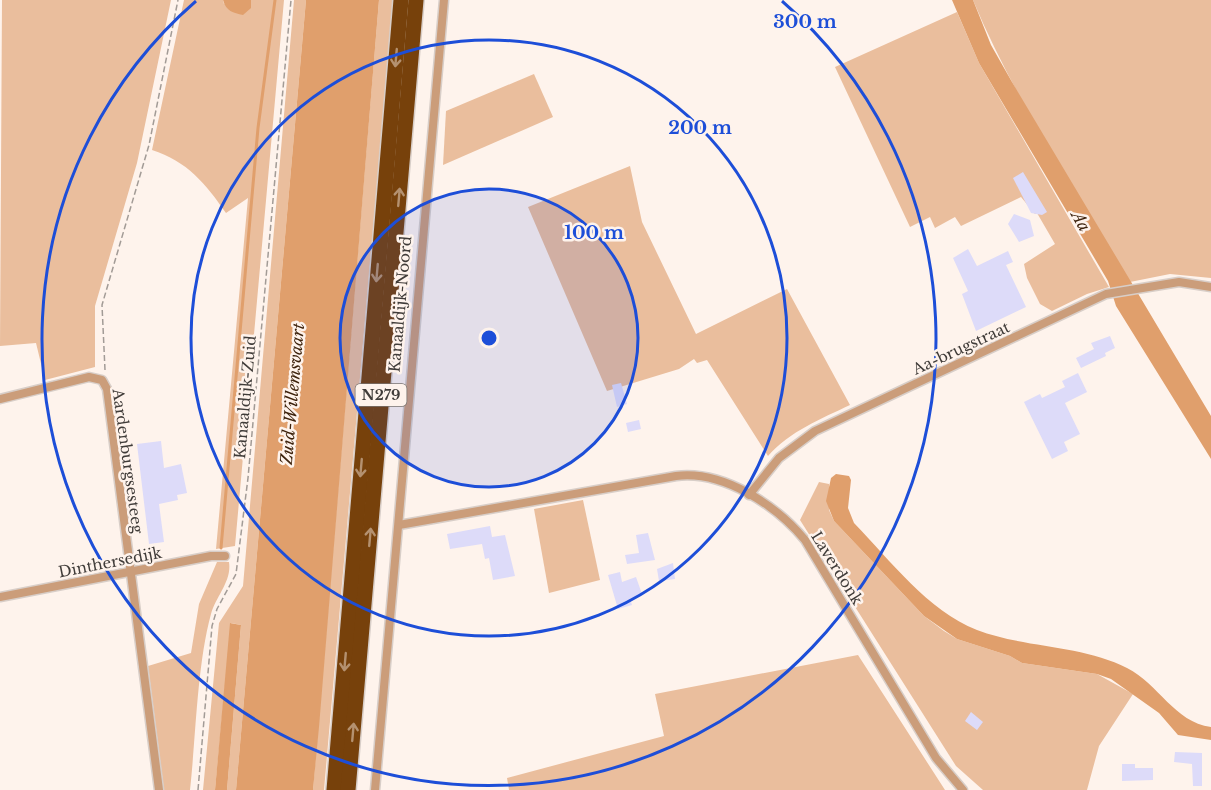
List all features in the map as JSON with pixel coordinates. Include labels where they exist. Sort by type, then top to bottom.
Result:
[{"type":"highway","name":"Kanaaldijk-Noord","points":[[334,790],[401,0]]},
{"type":"highway","name":"Kanaaldijk-Noord","points":[[348,790],[416,0]]},
{"type":"street","name":"Kanaaldijk-Noord","points":[[375,790],[444,0]]},
{"type":"street","name":"Aa-brugstraat","points":[[749,495],[779,458],[815,431],[1107,294],[1179,282],[1211,287]]},
{"type":"street","points":[[0,399],[89,377],[102,380]]},
{"type":"street","name":"Aardenburgsesteeg","points":[[102,380],[107,388],[129,573],[159,790]]},
{"type":"street","name":"Laverdonk","points":[[399,525],[690,474],[719,480],[783,516],[805,540],[936,758],[963,790]]},
{"type":"street","name":"Dinthersedijk","points":[[0,597],[211,556],[225,556]]},
{"type":"path","name":"Aardenburgsesteeg","points":[[102,380],[105,375],[102,305],[149,145],[178,0]]},
{"type":"path","name":"Kanaaldijk-Zuid","points":[[198,790],[212,626],[236,574],[248,478],[291,0]]},
{"type":"shaded area","points":[[2,0],[171,0],[137,163],[95,306],[95,367],[45,380],[36,343],[0,346]]},
{"type":"shaded area","points":[[184,0],[223,0],[224,4],[251,0],[284,0],[235,546],[216,549],[248,198],[226,213],[211,192],[186,167],[152,150]]},
{"type":"shaded area","points":[[294,0],[306,0],[236,790],[227,790],[241,625],[231,623],[215,790],[203,790],[219,623],[243,586]]},
{"type":"shaded area","points":[[379,0],[393,0],[324,790],[313,790]]},
{"type":"shaded area","points":[[973,0],[1211,0],[1211,278],[1170,274],[1130,282],[1026,108],[989,37]]},
{"type":"shaded area","points":[[957,12],[979,63],[1109,287],[1087,294],[1052,311],[1040,304],[1027,278],[1024,264],[1055,244],[1037,213],[1035,214],[1021,197],[961,226],[955,217],[935,228],[930,217],[910,227],[835,67]]},
{"type":"shaded area","points":[[534,74],[553,117],[443,165],[446,111]]},
{"type":"shaded area","points":[[630,166],[642,222],[696,334],[787,289],[850,405],[786,439],[768,456],[707,360],[697,363],[694,359],[679,369],[607,391],[528,207]]},
{"type":"shaded area","points":[[819,482],[829,484],[829,510],[834,521],[924,616],[944,631],[957,639],[1010,656],[1022,663],[1097,674],[1133,694],[1099,746],[1087,790],[983,790],[956,766],[800,520]]},
{"type":"shaded area","points":[[583,500],[600,580],[549,593],[534,509]]},
{"type":"shaded area","points":[[217,562],[229,562],[229,569],[226,582],[213,607],[206,634],[190,790],[164,790],[148,666],[191,653],[199,604]]},
{"type":"shaded area","points":[[858,655],[945,790],[509,790],[507,778],[664,736],[655,694]]},
{"type":"water","points":[[223,0],[251,0],[251,8],[243,15],[236,13],[228,9]]},
{"type":"water","name":"Zuid-Willemsvaart","points":[[306,0],[379,0],[319,727],[313,790],[236,790]]},
{"type":"water","name":"Aa","points":[[952,0],[973,0],[991,45],[1012,82],[1211,416],[1211,459],[1116,306],[1108,281],[979,63]]},
{"type":"water","points":[[836,474],[849,476],[851,480],[848,508],[854,523],[911,583],[942,610],[977,630],[995,636],[1092,655],[1127,668],[1148,683],[1187,718],[1211,727],[1211,740],[1178,735],[1159,713],[1111,679],[1097,674],[1022,663],[1010,656],[957,639],[924,616],[834,521],[826,501],[831,478]]},
{"type":"water","points":[[230,623],[241,625],[227,790],[215,790]]},
{"type":"building","points":[[1023,172],[1047,212],[1042,215],[1031,213],[1013,178]]},
{"type":"building","points":[[1014,214],[1030,220],[1034,236],[1019,242],[1008,224]]},
{"type":"building","points":[[968,249],[977,266],[1008,251],[1013,262],[1006,265],[1026,307],[976,331],[962,294],[968,291],[953,258]]},
{"type":"building","points":[[1110,336],[1115,348],[1105,353],[1106,356],[1081,368],[1076,358],[1094,349],[1091,343]]},
{"type":"building","points":[[1078,373],[1087,392],[1065,403],[1080,434],[1064,442],[1068,451],[1052,459],[1024,402],[1040,394],[1042,398],[1065,387],[1062,381]]},
{"type":"building","points":[[621,383],[627,404],[617,407],[612,385]]},
{"type":"building","points":[[639,420],[641,429],[628,432],[626,423]]},
{"type":"building","points":[[161,441],[164,468],[181,464],[187,493],[177,495],[178,500],[159,504],[164,542],[149,544],[137,444]]},
{"type":"building","points":[[490,526],[492,537],[505,535],[515,576],[493,580],[489,558],[485,559],[482,544],[450,549],[447,534]]},
{"type":"building","points":[[648,533],[655,560],[627,564],[625,555],[639,553],[636,535]]},
{"type":"building","points":[[673,563],[675,579],[659,581],[657,569]]},
{"type":"building","points":[[620,572],[622,582],[636,577],[642,594],[630,599],[632,605],[618,609],[608,575]]},
{"type":"building","points":[[971,712],[983,722],[977,730],[965,721]]},
{"type":"building","points":[[1175,752],[1202,753],[1202,786],[1193,786],[1192,764],[1174,762]]},
{"type":"building","points":[[1122,764],[1135,764],[1135,768],[1153,768],[1153,780],[1122,781]]},
{"type":"waterway","points":[[221,548],[258,128],[275,0]]}]
